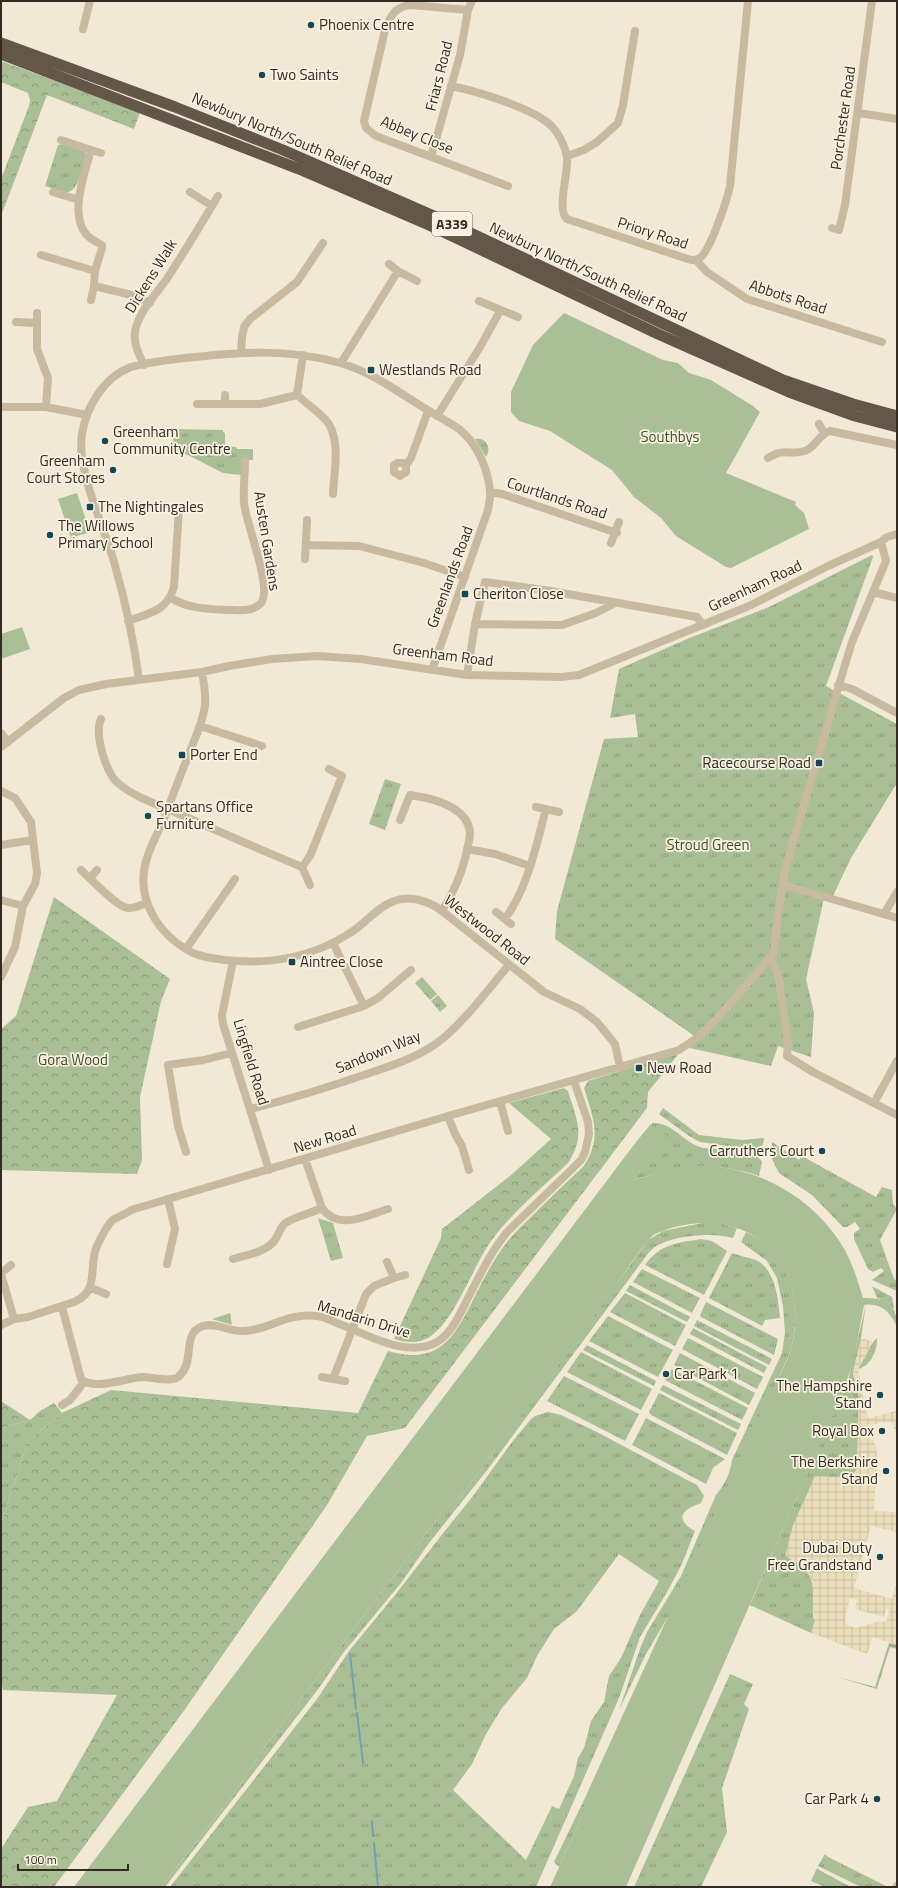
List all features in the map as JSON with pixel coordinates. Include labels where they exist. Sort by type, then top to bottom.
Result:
[{"type":"highway","name":"Newbury North/South Relief Road","points":[[1,43],[176,107],[283,150],[443,220],[783,380],[854,404],[897,416]]},
{"type":"highway","name":"Newbury North/South Relief Road","points":[[1,54],[245,147],[334,183],[459,239],[665,337],[789,392],[855,416],[897,427]]},
{"type":"street","points":[[83,29],[90,1]]},
{"type":"street","name":"Friars Road","points":[[431,157],[452,86],[460,55],[468,10],[472,1]]},
{"type":"street","name":"Priory Road","points":[[452,86],[491,97],[529,111],[541,118],[556,131],[567,156],[567,170],[562,206],[563,214],[567,219],[691,260],[696,260],[705,252],[725,205],[730,186],[748,1]]},
{"type":"street","name":"Porchester Road","points":[[832,228],[840,230],[843,216],[859,113],[872,1]]},
{"type":"street","name":"Abbey Close","points":[[468,10],[411,4],[403,6],[396,11],[390,18],[385,30],[364,121],[369,131],[376,136],[508,186]]},
{"type":"street","points":[[567,156],[584,150],[597,142],[618,123],[623,105],[635,30]]},
{"type":"street","points":[[859,113],[897,118]]},
{"type":"street","points":[[61,140],[101,153]]},
{"type":"street","points":[[91,150],[80,188],[79,200],[81,226],[86,235],[102,245],[95,271],[91,300]]},
{"type":"street","points":[[53,192],[79,200]]},
{"type":"street","points":[[190,192],[212,206]]},
{"type":"street","name":"Dickens Walk","points":[[144,365],[137,351],[135,336],[136,326],[218,196]]},
{"type":"street","points":[[241,352],[244,327],[250,319],[297,282],[323,243]]},
{"type":"street","points":[[42,255],[95,271]]},
{"type":"street","name":"Abbots Road","points":[[696,260],[707,272],[747,299],[882,342]]},
{"type":"street","points":[[389,264],[398,271],[417,281]]},
{"type":"street","points":[[340,363],[398,271]]},
{"type":"street","points":[[94,286],[136,296],[150,302]]},
{"type":"street","points":[[479,301],[500,311],[518,317]]},
{"type":"street","points":[[437,416],[480,347],[500,311]]},
{"type":"street","points":[[37,313],[37,349],[48,378],[46,407]]},
{"type":"street","points":[[16,322],[36,323]]},
{"type":"street","points":[[139,680],[115,562],[82,458],[82,434],[87,415],[96,397],[110,380],[130,368],[166,360],[241,352],[303,355],[340,363],[388,385],[428,411],[460,429],[472,442],[482,460],[490,492]]},
{"type":"street","points":[[297,395],[303,355]]},
{"type":"street","points":[[225,395],[225,404]]},
{"type":"street","points":[[197,404],[260,404],[297,395]]},
{"type":"street","points":[[297,395],[326,420],[332,432],[335,449],[333,494]]},
{"type":"street","points":[[1,407],[46,407],[87,415]]},
{"type":"street","points":[[406,465],[411,458],[428,411]]},
{"type":"street","points":[[819,424],[824,433]]},
{"type":"street","points":[[768,458],[783,451],[804,451],[824,433],[830,431],[897,445]]},
{"type":"street","name":"Austen Gardens","points":[[171,598],[188,607],[247,611],[260,604],[263,599],[265,594],[259,563],[244,504],[245,460]]},
{"type":"street","name":"Courtlands Road","points":[[490,492],[502,494],[616,533]]},
{"type":"street","name":"Greenlands Road","points":[[432,670],[466,577],[488,510],[490,492]]},
{"type":"street","points":[[128,621],[159,610],[171,598],[174,587],[179,508]]},
{"type":"street","points":[[305,559],[307,520]]},
{"type":"street","name":"Courtlands Road","points":[[611,543],[619,522]]},
{"type":"street","name":"Greenham Road","points":[[1,747],[64,698],[78,690],[202,672],[272,659],[317,656],[361,659],[468,675],[561,677],[580,675],[765,599],[828,566],[881,542],[886,537],[897,534]]},
{"type":"street","points":[[881,542],[886,562],[852,642],[838,685],[785,870],[774,952],[770,960],[776,968],[779,979],[788,1042],[787,1056],[813,1072],[897,1115]]},
{"type":"street","points":[[306,545],[359,546],[424,563],[466,577]]},
{"type":"street","points":[[468,675],[475,624],[486,582],[551,591],[697,617],[703,625]]},
{"type":"street","points":[[873,592],[897,598]]},
{"type":"street","points":[[475,624],[562,625],[596,613],[615,603]]},
{"type":"street","name":"Westwood Road","points":[[202,672],[205,698],[200,726],[168,809],[147,858],[144,875],[147,903],[164,932],[186,949],[207,957],[233,961],[257,962],[282,959],[302,955],[333,943],[360,926],[383,907],[394,901],[417,899],[433,904],[544,992],[580,1009],[597,1022],[615,1044],[620,1067]]},
{"type":"street","points":[[838,685],[852,690],[897,713]]},
{"type":"street","points":[[100,719],[98,724],[102,750],[107,767],[118,783],[140,796],[168,809],[302,867],[310,884]]},
{"type":"street","points":[[200,726],[262,746]]},
{"type":"street","points":[[1,733],[8,742]]},
{"type":"street","points":[[302,867],[310,856],[342,776],[329,769]]},
{"type":"street","points":[[1,791],[15,798],[31,822],[37,873],[32,891],[23,906],[15,947],[2,973]]},
{"type":"street","points":[[400,820],[410,794],[422,796],[453,808],[460,813],[466,822],[470,833],[458,886],[442,911]]},
{"type":"street","points":[[536,807],[559,812]]},
{"type":"street","points":[[496,912],[508,922],[530,866],[546,809]]},
{"type":"street","points":[[1,845],[33,840]]},
{"type":"street","points":[[467,849],[495,854],[530,866]]},
{"type":"street","points":[[81,870],[110,897],[128,908],[147,903]]},
{"type":"street","points":[[90,878],[97,870]]},
{"type":"street","points":[[186,949],[236,879]]},
{"type":"street","points":[[784,885],[897,918]]},
{"type":"street","points":[[884,914],[897,892]]},
{"type":"street","points":[[1,900],[23,906]]},
{"type":"street","points":[[333,943],[364,1006]]},
{"type":"street","name":"New Road","points":[[91,1288],[93,1280],[93,1256],[111,1222],[131,1210],[448,1116],[679,1050],[697,1038],[715,1021],[770,960]]},
{"type":"street","name":"Lingfield Road","points":[[233,961],[222,1015],[223,1024],[269,1170]]},
{"type":"street","name":"Sandown Way","points":[[251,1109],[350,1080],[424,1051],[437,1043],[453,1029],[509,964]]},
{"type":"street","points":[[298,1027],[364,1006],[378,998],[411,970]]},
{"type":"street","points":[[186,1152],[178,1126],[167,1061],[204,1060],[231,1053]]},
{"type":"street","points":[[874,1103],[897,1061]]},
{"type":"street","name":"Mandarin Drive","points":[[84,1382],[93,1384],[140,1377],[174,1379],[183,1372],[186,1365],[192,1334],[201,1326],[206,1325],[216,1326],[230,1331],[245,1331],[289,1317],[317,1316],[398,1347],[408,1349],[416,1348],[436,1342],[448,1332],[454,1324],[497,1243],[581,1160],[590,1134],[588,1122],[574,1081]]},
{"type":"street","points":[[500,1101],[508,1131]]},
{"type":"street","points":[[448,1116],[455,1134],[462,1146],[469,1170]]},
{"type":"street","points":[[305,1159],[325,1214],[333,1218],[347,1221],[388,1209]]},
{"type":"street","points":[[167,1264],[174,1229],[168,1199]]},
{"type":"street","points":[[233,1259],[264,1249],[274,1241],[280,1229],[288,1221],[309,1215],[322,1208]]},
{"type":"street","points":[[387,1262],[394,1278]]},
{"type":"street","points":[[11,1265],[1,1274],[14,1319]]},
{"type":"street","points":[[333,1379],[351,1329],[363,1300],[369,1290],[394,1278],[405,1275]]},
{"type":"street","points":[[1,1325],[14,1319],[28,1317],[75,1302],[85,1295],[91,1288],[106,1294]]},
{"type":"street","points":[[62,1307],[79,1376],[84,1382],[70,1400],[62,1405]]},
{"type":"street","points":[[322,1376],[345,1381]]},
{"type":"green space","points":[[1,61],[140,112],[134,129],[47,95],[1,216],[1,179],[30,100],[28,93],[1,82]]},
{"type":"green space","points":[[62,144],[84,150],[86,154],[82,170],[75,187],[71,191],[67,192],[45,186],[58,145]]},
{"type":"green space","name":"Southbys","points":[[564,313],[663,360],[678,363],[689,373],[711,380],[760,412],[726,473],[796,502],[795,505],[804,513],[809,529],[731,568],[726,567],[676,536],[661,518],[634,497],[612,470],[550,431],[519,421],[511,412],[511,392],[533,345]]},
{"type":"green space","points":[[174,429],[223,430],[225,433],[225,446],[236,447],[237,449],[253,449],[253,460],[241,460],[242,475],[223,473],[186,454],[172,454]]},
{"type":"green space","points":[[475,439],[485,441],[487,444],[488,454],[486,457]]},
{"type":"green space","points":[[77,493],[90,532],[71,538],[58,499]]},
{"type":"green space","name":"Stroud Green","points":[[872,555],[873,557],[826,686],[897,724],[897,783],[851,858],[833,896],[825,894],[806,979],[814,1013],[811,1057],[778,1046],[771,1066],[690,1048],[693,1035],[555,939],[557,911],[604,739],[638,737],[635,714],[610,718],[619,669],[687,639],[769,607]]},
{"type":"green space","points":[[22,627],[30,649],[1,659],[1,634]]},
{"type":"green space","points":[[385,779],[401,784],[385,830],[369,824]]},
{"type":"green space","name":"Gora Wood","points":[[54,897],[170,979],[161,1001],[140,1097],[142,1160],[137,1174],[1,1170],[1,1029],[16,1016]]},
{"type":"green space","points":[[422,977],[437,994],[430,1000],[415,983]]},
{"type":"green space","points":[[438,995],[447,1006],[440,1012],[431,1001]]},
{"type":"green space","points":[[680,1052],[648,1092],[647,1108],[405,1428],[367,1436],[327,1505],[183,1712],[54,1887],[1,1887],[1,1849],[28,1807],[57,1801],[117,1695],[3,1690],[1,1680],[1,1524],[28,1441],[62,1413],[111,1390],[358,1413],[388,1351],[420,1355],[432,1352],[442,1346],[458,1327],[488,1270],[514,1233],[583,1167],[593,1147],[594,1137],[593,1119],[584,1088],[588,1081]]},
{"type":"green space","points":[[564,1088],[568,1091],[578,1128],[577,1144],[568,1163],[518,1210],[491,1241],[456,1305],[440,1328],[427,1339],[418,1342],[394,1339],[441,1238],[442,1229],[510,1176],[551,1139],[509,1103]]},
{"type":"green space","points":[[663,1108],[699,1135],[742,1140],[764,1138],[763,1144],[755,1150],[700,1142],[689,1136],[659,1114]]},
{"type":"green space","points":[[653,1123],[673,1129],[690,1142],[703,1148],[736,1150],[758,1157],[762,1162],[759,1176],[726,1168],[695,1167],[665,1172],[633,1180],[666,1136],[650,1125]]},
{"type":"green space","points":[[650,1125],[667,1136],[633,1180],[692,1166],[722,1167],[742,1171],[780,1187],[813,1211],[828,1226],[840,1242],[851,1262],[863,1298],[878,1299],[888,1303],[895,1312],[897,1327],[892,1317],[885,1310],[875,1305],[864,1305],[853,1363],[840,1399],[626,1887],[550,1887],[584,1812],[584,1800],[744,1449],[785,1365],[792,1346],[795,1327],[794,1301],[791,1287],[780,1262],[773,1252],[754,1236],[722,1224],[699,1223],[675,1227],[655,1234],[650,1238],[610,1295],[464,1492],[439,1516],[264,1748],[233,1795],[161,1887],[74,1887],[636,1142]]},
{"type":"green space","points":[[772,1142],[799,1160],[802,1156],[876,1197],[882,1187],[892,1190],[893,1204],[897,1209],[880,1240],[894,1279],[897,1281],[897,1291],[872,1280],[884,1271],[881,1268],[873,1272],[868,1269],[854,1239],[854,1233],[860,1229],[855,1222],[847,1227],[843,1227],[812,1195],[779,1173],[772,1159]]},
{"type":"green space","points":[[318,1218],[333,1223],[343,1258],[331,1261]]},
{"type":"green space","points":[[707,1222],[720,1223],[737,1228],[733,1238],[716,1235],[685,1237],[666,1242],[649,1252],[488,1469],[429,1543],[401,1583],[343,1653],[319,1688],[165,1887],[161,1887],[233,1795],[264,1748],[439,1516],[464,1492],[648,1240],[663,1231]]},
{"type":"green space","points":[[746,1232],[761,1240],[773,1251],[787,1274],[794,1302],[795,1317],[792,1344],[788,1357],[669,1615],[646,1654],[619,1710],[647,1632],[681,1576],[716,1495],[727,1479],[732,1460],[782,1353],[785,1333],[783,1306],[777,1278],[767,1261],[741,1242]]},
{"type":"green space","points":[[701,1239],[712,1241],[727,1251],[704,1295],[645,1265],[651,1258],[663,1249],[677,1243]]},
{"type":"green space","points":[[732,1253],[756,1260],[768,1271],[775,1286],[780,1318],[765,1320],[762,1326],[709,1298]]},
{"type":"green space","points":[[642,1269],[700,1298],[692,1313],[633,1282]]},
{"type":"green space","points":[[630,1285],[690,1317],[687,1322],[626,1291]]},
{"type":"green space","points":[[872,1286],[892,1297],[894,1309],[888,1303],[877,1298]]},
{"type":"green space","points":[[625,1293],[686,1325],[675,1346],[610,1312]]},
{"type":"green space","points":[[706,1302],[778,1339],[774,1355],[701,1317],[700,1315]]},
{"type":"green space","points":[[866,1304],[861,1338],[853,1373],[859,1397],[857,1469],[850,1476],[845,1477],[815,1476],[786,1556],[804,1568],[812,1580],[813,1616],[815,1621],[811,1633],[750,1605],[849,1377]]},
{"type":"green space","points":[[230,1313],[232,1325],[212,1319]]},
{"type":"green space","points":[[608,1316],[673,1350],[658,1377],[589,1341]]},
{"type":"green space","points":[[697,1320],[772,1359],[769,1365],[694,1326]]},
{"type":"green space","points":[[693,1328],[767,1367],[764,1373],[690,1334]]},
{"type":"green space","points":[[688,1338],[763,1377],[757,1389],[682,1349]]},
{"type":"green space","points":[[877,1338],[875,1353],[866,1365],[858,1369],[873,1342]]},
{"type":"green space","points":[[587,1345],[656,1381],[654,1386],[583,1350]]},
{"type":"green space","points":[[581,1352],[652,1389],[641,1410],[567,1372]]},
{"type":"green space","points":[[680,1353],[755,1393],[749,1405],[674,1365]]},
{"type":"green space","points":[[672,1369],[748,1408],[742,1420],[665,1380]]},
{"type":"green space","points":[[564,1376],[639,1414],[625,1441],[547,1401]]},
{"type":"green space","points":[[663,1385],[741,1424],[738,1430],[660,1390]]},
{"type":"green space","points":[[659,1393],[737,1433],[727,1455],[651,1415],[649,1412]]},
{"type":"green space","points":[[1,1401],[30,1420],[1,1428]]},
{"type":"green space","points":[[54,1403],[62,1413],[28,1441],[1,1524],[1,1428],[30,1420],[40,1411]]},
{"type":"green space","points":[[548,1412],[561,1415],[597,1432],[697,1485],[704,1496],[701,1503],[689,1508],[683,1515],[682,1518],[684,1522],[688,1527],[695,1531],[682,1564],[640,1637],[619,1698],[536,1887],[170,1887],[317,1699],[349,1651],[473,1496],[512,1442],[535,1416]],"holes":[[[619,1554],[659,1581],[640,1615],[621,1658],[609,1676],[604,1702],[591,1721],[584,1748],[578,1758],[574,1776],[559,1809],[552,1806],[526,1860],[453,1790],[472,1764],[486,1734],[502,1708],[527,1678],[537,1656],[554,1629],[577,1611]]]},
{"type":"green space","points":[[646,1418],[725,1459],[713,1468],[706,1484],[632,1445]]},
{"type":"green space","points":[[889,1643],[897,1645],[897,1649],[890,1647],[877,1689],[834,1676],[875,1687]]},
{"type":"green space","points":[[730,1674],[753,1684],[744,1704],[749,1709],[722,1788],[727,1832],[701,1887],[634,1887]]},
{"type":"green space","points":[[584,1800],[584,1812],[559,1867],[554,1862]]},
{"type":"green space","points":[[825,1854],[828,1857],[888,1887],[861,1887],[818,1866]]},
{"type":"green space","points":[[817,1868],[851,1887],[825,1887],[811,1881]]},
{"type":"shaded area","points":[[861,1338],[873,1342],[865,1356],[866,1358],[862,1359],[858,1369],[868,1418],[897,1411],[897,1436],[893,1423],[887,1422],[868,1425],[870,1439],[874,1440],[877,1455],[874,1511],[897,1512],[897,1532],[871,1526],[854,1588],[892,1599],[897,1581],[897,1645],[873,1637],[867,1654],[811,1633],[815,1621],[813,1610],[813,1581],[802,1566],[785,1556],[793,1525],[815,1476],[847,1477],[854,1474],[857,1469],[859,1397],[853,1373]],"holes":[[[850,1598],[857,1600],[855,1609],[884,1617],[887,1608],[889,1611],[886,1622],[879,1621],[856,1628],[847,1625],[845,1619]]]},
{"type":"waterway","points":[[350,1654],[356,1709]]},
{"type":"waterway","points":[[357,1713],[363,1763]]},
{"type":"waterway","points":[[372,1821],[373,1836]]},
{"type":"waterway","points":[[374,1843],[378,1887]]},
{"type":"place","name":"Phoenix Centre","points":[[311,25]]},
{"type":"place","name":"Two Saints","points":[[262,75]]},
{"type":"place","name":"Westlands Road","points":[[371,370]]},
{"type":"place","name":"Greenham Community Centre","points":[[105,441]]},
{"type":"place","name":"Greenham Court Stores","points":[[113,470]]},
{"type":"place","name":"The Nightingales","points":[[90,507]]},
{"type":"place","name":"The Willows Primary School","points":[[50,535]]},
{"type":"place","name":"Cheriton Close","points":[[465,594]]},
{"type":"place","name":"Porter End","points":[[182,755]]},
{"type":"place","name":"Racecourse Road","points":[[819,763]]},
{"type":"place","name":"Spartans Office Furniture","points":[[148,816]]},
{"type":"place","name":"Aintree Close","points":[[292,962]]},
{"type":"place","name":"New Road","points":[[639,1068]]},
{"type":"place","name":"Carruthers Court","points":[[822,1151]]},
{"type":"place","name":"Car Park 1","points":[[666,1374]]},
{"type":"place","name":"The Hampshire Stand","points":[[880,1395]]},
{"type":"place","name":"Royal Box","points":[[882,1431]]},
{"type":"place","name":"The Berkshire Stand","points":[[886,1471]]},
{"type":"place","name":"Dubai Duty Free Grandstand","points":[[880,1557]]},
{"type":"place","name":"Car Park 4","points":[[877,1799]]}]
